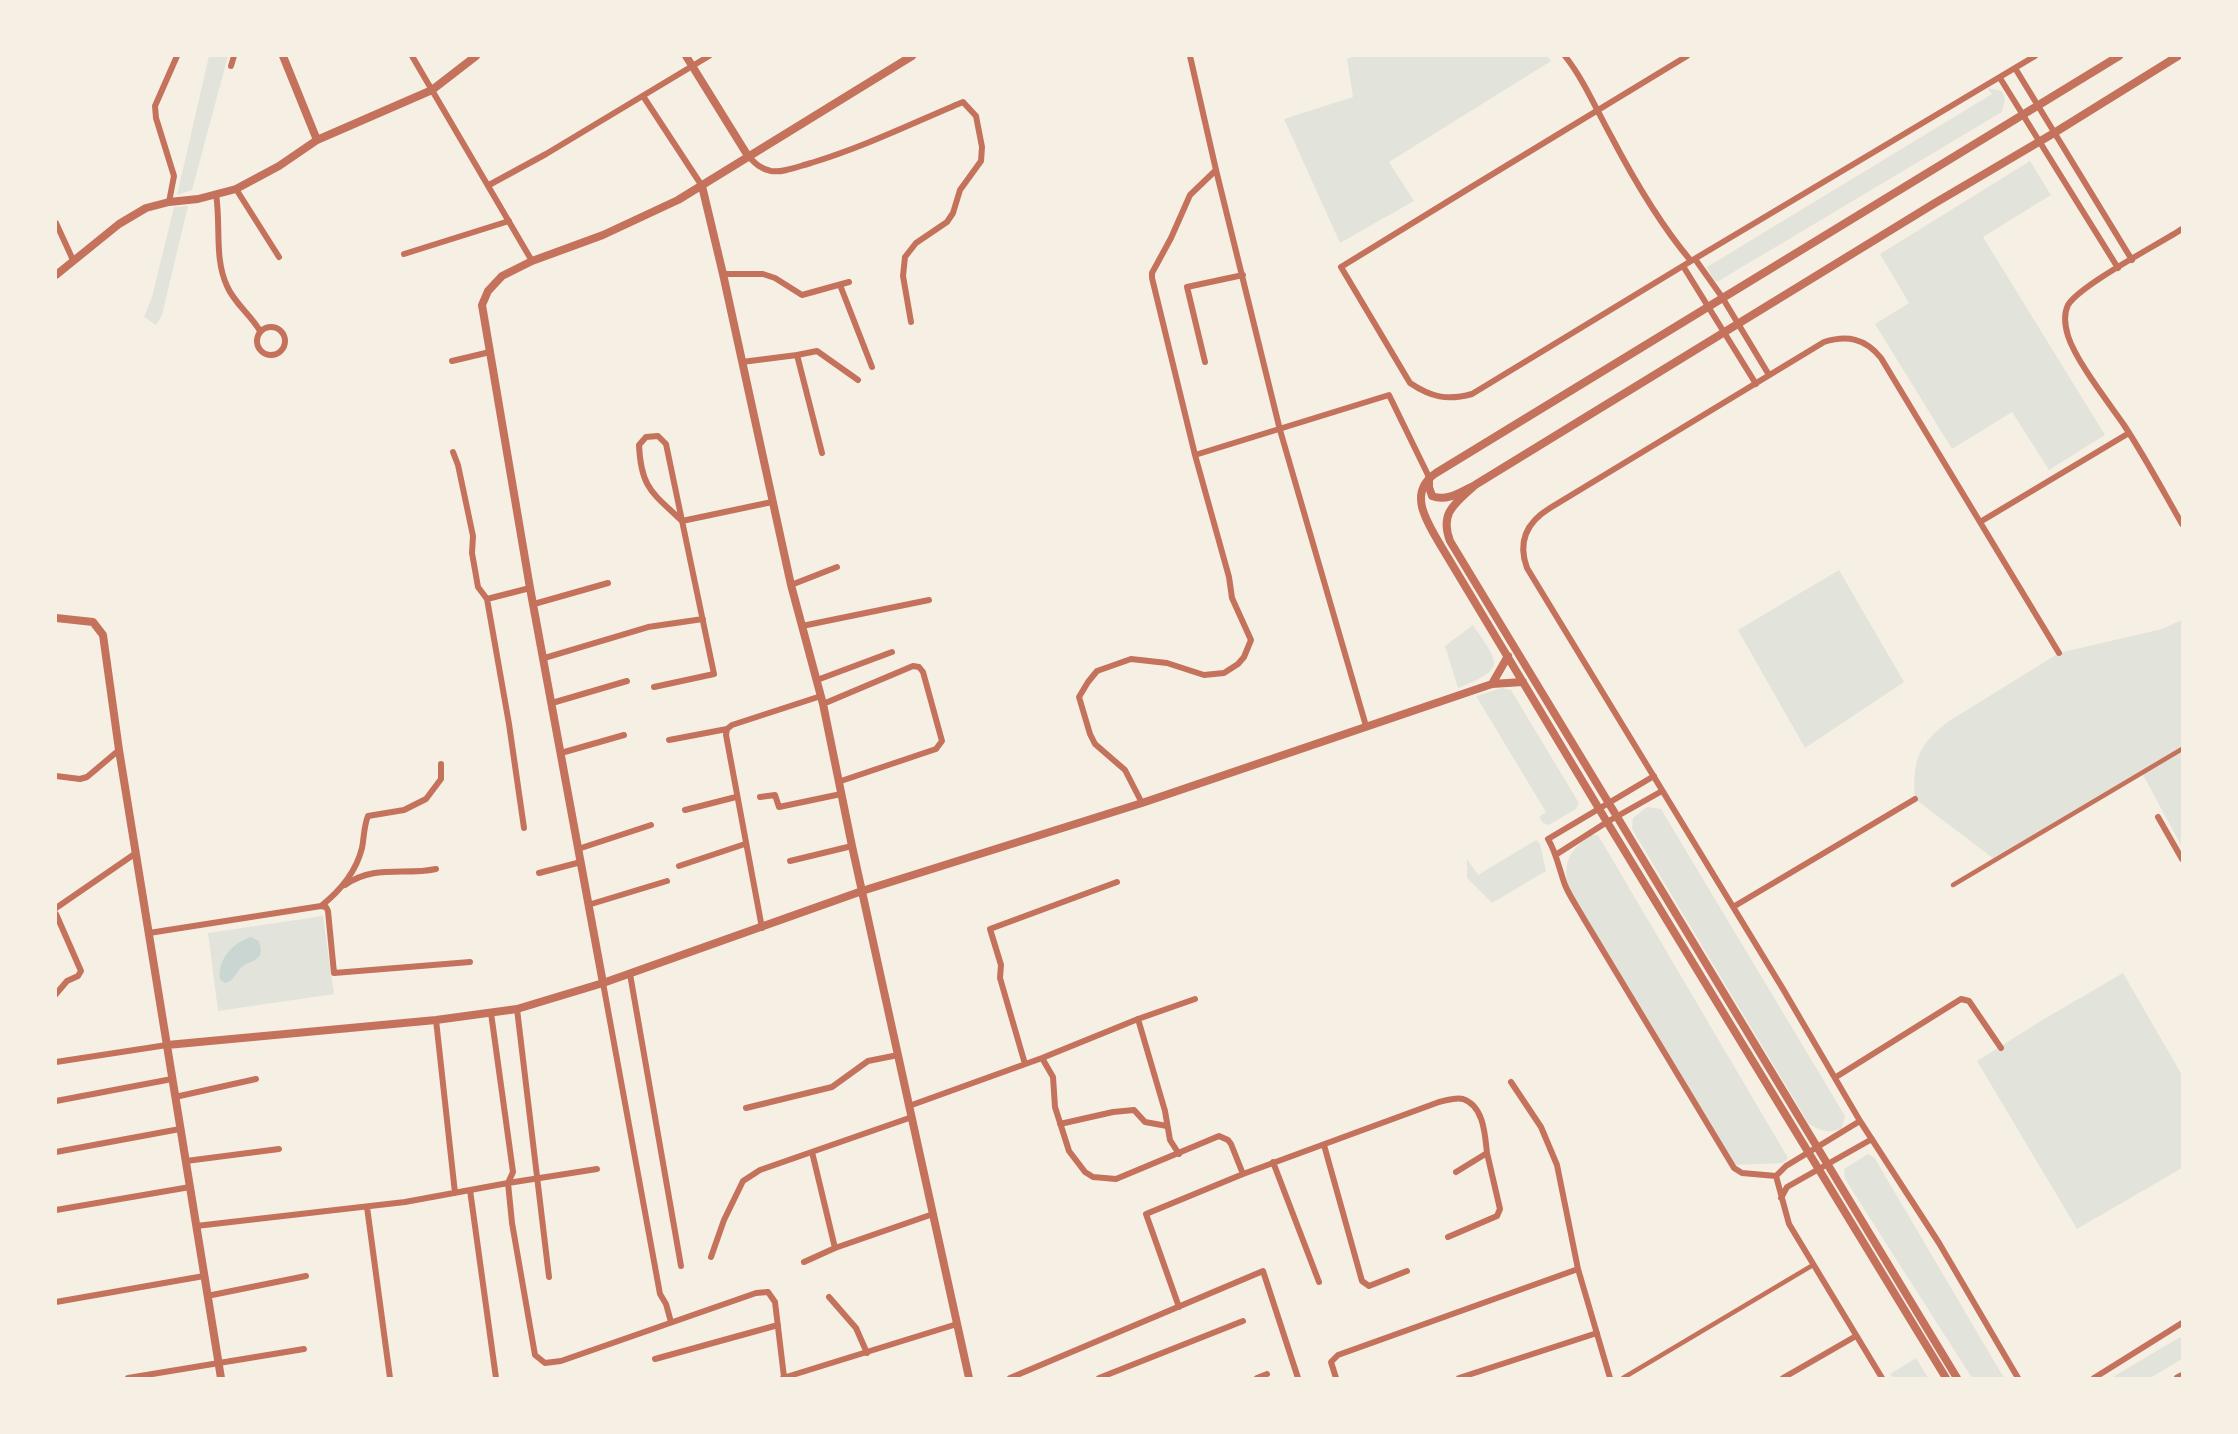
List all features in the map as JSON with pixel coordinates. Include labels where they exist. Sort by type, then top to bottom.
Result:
[{"type":"street","points":[[169,202],[174,176],[156,118],[155,106],[177,56]]},
{"type":"street","points":[[231,66],[234,56]]},
{"type":"street","points":[[283,56],[317,140]]},
{"type":"street","points":[[412,56],[531,261]]},
{"type":"street","points":[[56,275],[119,224],[146,208],[169,202],[198,199],[236,189],[279,166],[317,140],[432,90],[476,56]]},
{"type":"street","points":[[686,56],[748,156],[757,166],[766,170],[791,169],[862,146],[963,102],[976,116],[982,147],[981,160],[960,190],[953,213],[947,222],[916,243],[905,257],[903,276],[912,322]]},
{"type":"street","points":[[489,186],[709,56]]},
{"type":"street","points":[[671,1322],[666,1304],[660,1294],[530,588],[482,305],[489,291],[502,276],[531,261],[603,235],[653,213],[702,186],[912,56]]},
{"type":"street","points":[[1190,56],[1280,430],[1366,726]]},
{"type":"street","points":[[1565,56],[1576,71],[1640,188],[1672,238],[1722,297],[1769,375]]},
{"type":"street","points":[[1687,56],[1341,267],[1410,383],[1427,394],[1440,398],[1457,398],[1472,394],[2035,56]]},
{"type":"street","points":[[1946,1378],[1427,522],[1422,509],[1422,487],[1429,477],[2022,113],[2119,56]]},
{"type":"street","points":[[1196,455],[1389,395],[1429,477],[1432,496],[1439,499],[1447,498],[1475,485],[2178,56]]},
{"type":"street","points":[[2015,68],[2132,260]]},
{"type":"street","points":[[2000,78],[2118,268]]},
{"type":"street","points":[[643,96],[702,186],[791,585],[822,700],[969,1378]]},
{"type":"street","points":[[1142,803],[1125,770],[1103,753],[1090,734],[1079,697],[1088,682],[1097,672],[1131,659],[1167,663],[1204,675],[1224,673],[1244,657],[1251,640],[1232,598],[1229,577],[1196,455],[1152,273],[1190,195],[1216,170]]},
{"type":"street","points":[[236,189],[279,257]]},
{"type":"street","points":[[216,194],[220,268],[233,298],[254,319],[260,331],[256,342],[262,352],[273,355],[283,349],[285,339],[281,330],[273,326],[260,331]]},
{"type":"street","points":[[404,254],[509,221]]},
{"type":"street","points":[[56,223],[73,260]]},
{"type":"street","points":[[2182,229],[2075,296],[2068,306],[2065,321],[2068,338],[2081,361],[2129,433],[2182,524]]},
{"type":"street","points":[[1683,266],[1755,384]]},
{"type":"street","points":[[723,274],[763,274],[775,278],[808,301]]},
{"type":"street","points":[[1205,362],[1187,287],[1243,275]]},
{"type":"street","points":[[802,295],[849,282]]},
{"type":"street","points":[[840,285],[872,367]]},
{"type":"street","points":[[2018,1378],[1940,1243],[1860,1121],[1836,1077],[1527,568],[1523,552],[1525,537],[1537,517],[1824,342],[1847,338],[1857,339],[1866,343],[1881,358],[2059,653]]},
{"type":"street","points":[[742,362],[817,351],[858,380]]},
{"type":"street","points":[[452,361],[490,352]]},
{"type":"street","points":[[798,355],[822,453]]},
{"type":"street","points":[[1980,522],[2129,433]]},
{"type":"street","points":[[654,687],[714,674],[666,444],[658,436],[646,437],[639,445],[646,485],[682,521]]},
{"type":"street","points":[[453,452],[458,465],[473,536],[472,553],[478,587],[487,599],[524,828]]},
{"type":"street","points":[[1475,485],[1449,512],[1447,532],[1450,541],[1957,1378]]},
{"type":"street","points":[[682,521],[772,502]]},
{"type":"street","points":[[791,585],[837,567]]},
{"type":"street","points":[[534,604],[608,583]]},
{"type":"street","points":[[487,599],[530,588]]},
{"type":"street","points":[[802,626],[929,600]]},
{"type":"street","points":[[57,618],[88,620],[101,630],[221,1378]]},
{"type":"street","points":[[544,658],[648,627],[703,619]]},
{"type":"street","points":[[817,680],[892,652]]},
{"type":"street","points":[[1492,684],[1508,656]]},
{"type":"street","points":[[669,740],[727,729],[732,725],[822,700],[913,666],[919,667],[923,672],[942,741],[940,746],[838,782]]},
{"type":"street","points":[[552,703],[627,681]]},
{"type":"street","points":[[56,1062],[166,1045],[436,1020],[517,1009],[630,974],[862,891],[1142,803],[1492,684],[1523,682]]},
{"type":"street","points":[[727,729],[736,797],[762,928]]},
{"type":"street","points":[[561,753],[624,735]]},
{"type":"street","points":[[1953,885],[2182,749]]},
{"type":"street","points":[[56,776],[87,777],[119,750]]},
{"type":"street","points":[[340,889],[361,851],[368,816],[404,810],[426,799],[441,779],[441,764]]},
{"type":"street","points":[[1654,776],[1548,839],[1557,854],[1560,871],[1579,911],[1734,1168],[1742,1173],[1776,1176]]},
{"type":"street","points":[[1557,854],[1662,791]]},
{"type":"street","points":[[760,797],[775,795],[779,807],[841,794]]},
{"type":"street","points":[[685,810],[736,797]]},
{"type":"street","points":[[1733,907],[1915,799]]},
{"type":"street","points":[[2158,817],[2182,859]]},
{"type":"street","points":[[578,849],[651,825]]},
{"type":"street","points":[[679,866],[745,844]]},
{"type":"street","points":[[790,861],[852,846]]},
{"type":"street","points":[[56,908],[136,853]]},
{"type":"street","points":[[539,873],[581,862]]},
{"type":"street","points":[[321,906],[352,880],[368,874],[396,870],[417,872],[436,869]]},
{"type":"street","points":[[588,905],[667,880]]},
{"type":"street","points":[[1025,1064],[1000,978],[1001,965],[990,928],[1117,882]]},
{"type":"street","points":[[149,933],[321,906],[326,907],[328,911],[334,973],[470,962]]},
{"type":"street","points":[[56,914],[81,971],[78,976],[67,981],[56,994]]},
{"type":"street","points":[[630,974],[681,1266]]},
{"type":"street","points":[[909,1106],[1042,1058],[1138,1018],[1195,999]]},
{"type":"street","points":[[1836,1077],[1961,999],[1969,1001],[2001,1048]]},
{"type":"street","points":[[517,1009],[549,1277]]},
{"type":"street","points":[[490,1013],[513,1172],[508,1183],[512,1222],[535,1355],[545,1363],[561,1361],[756,1293],[768,1292],[775,1302],[784,1378],[957,1324]]},
{"type":"street","points":[[1138,1018],[1165,1111],[1170,1140],[1179,1154]]},
{"type":"street","points":[[436,1020],[456,1193]]},
{"type":"street","points":[[746,1108],[832,1087],[868,1061],[898,1055]]},
{"type":"street","points":[[1042,1058],[1053,1077],[1055,1107],[1073,1158],[1085,1172],[1093,1177],[1116,1179],[1179,1154],[1215,1136],[1222,1137],[1231,1144],[1243,1174]]},
{"type":"street","points":[[56,1101],[172,1079]]},
{"type":"street","points":[[175,1097],[256,1079]]},
{"type":"street","points":[[1511,1082],[1541,1127],[1557,1165],[1578,1269],[1610,1378]]},
{"type":"street","points":[[1179,1307],[1146,1214],[1274,1162],[1439,1101],[1457,1099],[1467,1101],[1478,1112],[1483,1123],[1487,1153],[1500,1209],[1497,1216],[1448,1237]]},
{"type":"street","points":[[1060,1124],[1113,1112],[1134,1110],[1145,1122],[1167,1126]]},
{"type":"street","points":[[711,1257],[724,1220],[743,1181],[760,1170],[912,1117]]},
{"type":"street","points":[[1776,1176],[1786,1166],[1860,1121]]},
{"type":"street","points":[[56,1152],[180,1129]]},
{"type":"street","points":[[1781,1200],[1787,1187],[1872,1139]]},
{"type":"street","points":[[1324,1145],[1362,1281],[1369,1286],[1407,1271]]},
{"type":"street","points":[[186,1161],[279,1149]]},
{"type":"street","points":[[812,1152],[836,1248]]},
{"type":"street","points":[[1456,1172],[1487,1153]]},
{"type":"street","points":[[1274,1162],[1319,1282]]},
{"type":"street","points":[[196,1226],[367,1207],[597,1169]]},
{"type":"street","points":[[1776,1176],[1789,1224],[1882,1378]]},
{"type":"street","points":[[56,1210],[190,1187]]},
{"type":"street","points":[[470,1190],[496,1378]]},
{"type":"street","points":[[367,1207],[390,1378]]},
{"type":"street","points":[[804,1262],[836,1248],[933,1214]]},
{"type":"street","points":[[1623,1378],[1813,1265]]},
{"type":"street","points":[[1335,1378],[1331,1362],[1338,1355],[1578,1269]]},
{"type":"street","points":[[1010,1378],[1263,1271],[1298,1378]]},
{"type":"street","points":[[56,1302],[204,1276]]},
{"type":"street","points":[[207,1296],[306,1276]]},
{"type":"street","points":[[828,1298],[856,1328],[867,1353]]},
{"type":"street","points":[[1099,1378],[1243,1321]]},
{"type":"street","points":[[2094,1378],[2182,1323]]},
{"type":"street","points":[[655,1359],[778,1325]]},
{"type":"street","points":[[1459,1378],[1597,1333]]},
{"type":"street","points":[[1783,1378],[1856,1335]]},
{"type":"street","points":[[128,1378],[304,1349]]},
{"type":"street","points":[[1257,1378],[1267,1374]]},
{"type":"street","points":[[2178,1378],[2182,1376]]},
{"type":"shaded area","points":[[209,56],[228,56],[192,190],[177,195]]},
{"type":"shaded area","points":[[1356,56],[1547,56],[1551,61],[1389,162],[1414,201],[1340,243],[1284,119],[1353,97],[1347,59]]},
{"type":"shaded area","points":[[1987,88],[2002,91],[2005,99],[2002,112],[1717,282],[1712,278],[1707,267],[1992,94]]},
{"type":"shaded area","points":[[2030,161],[2051,195],[1983,237],[2105,435],[2049,470],[2012,412],[1952,449],[1875,324],[1909,303],[1880,254]]},
{"type":"shaded area","points":[[188,206],[162,315],[156,325],[144,317],[152,297],[174,207]]},
{"type":"shaded area","points":[[1839,570],[1904,682],[1805,748],[1738,630]]},
{"type":"shaded area","points":[[2182,620],[2182,847],[2142,773],[1994,859],[1915,799],[1915,774],[1919,755],[1930,738],[1949,721],[2059,653],[2162,629]]},
{"type":"shaded area","points":[[1473,625],[1489,649],[1494,664],[1485,675],[1458,688],[1445,646]]},
{"type":"shaded area","points":[[1502,688],[1511,690],[1579,803],[1576,809],[1549,825],[1543,823],[1539,817],[1546,812],[1476,696]]},
{"type":"shaded area","points":[[1647,807],[1661,809],[1845,1116],[1842,1128],[1825,1131],[1809,1124],[1632,829],[1633,818]]},
{"type":"shaded area","points":[[1592,835],[1598,835],[1788,1158],[1783,1163],[1732,1165],[1570,895],[1566,875],[1568,860],[1576,847]]},
{"type":"shaded area","points":[[1536,840],[1540,844],[1546,871],[1492,903],[1467,878],[1467,859],[1478,875]]},
{"type":"shaded area","points":[[323,916],[334,994],[218,1011],[208,933]]},
{"type":"shaded area","points":[[251,937],[259,941],[260,955],[240,968],[231,980],[225,983],[220,979],[224,958],[233,947]]},
{"type":"shaded area","points":[[2123,973],[2182,1075],[2182,1168],[2077,1229],[1977,1061]]},
{"type":"shaded area","points":[[1868,1154],[1874,1157],[2004,1378],[1972,1378],[1845,1179],[1844,1169]]},
{"type":"shaded area","points":[[2182,1336],[2182,1359],[2150,1378],[2111,1378]]},
{"type":"shaded area","points":[[1916,1358],[1928,1378],[1894,1378],[1890,1374]]}]
